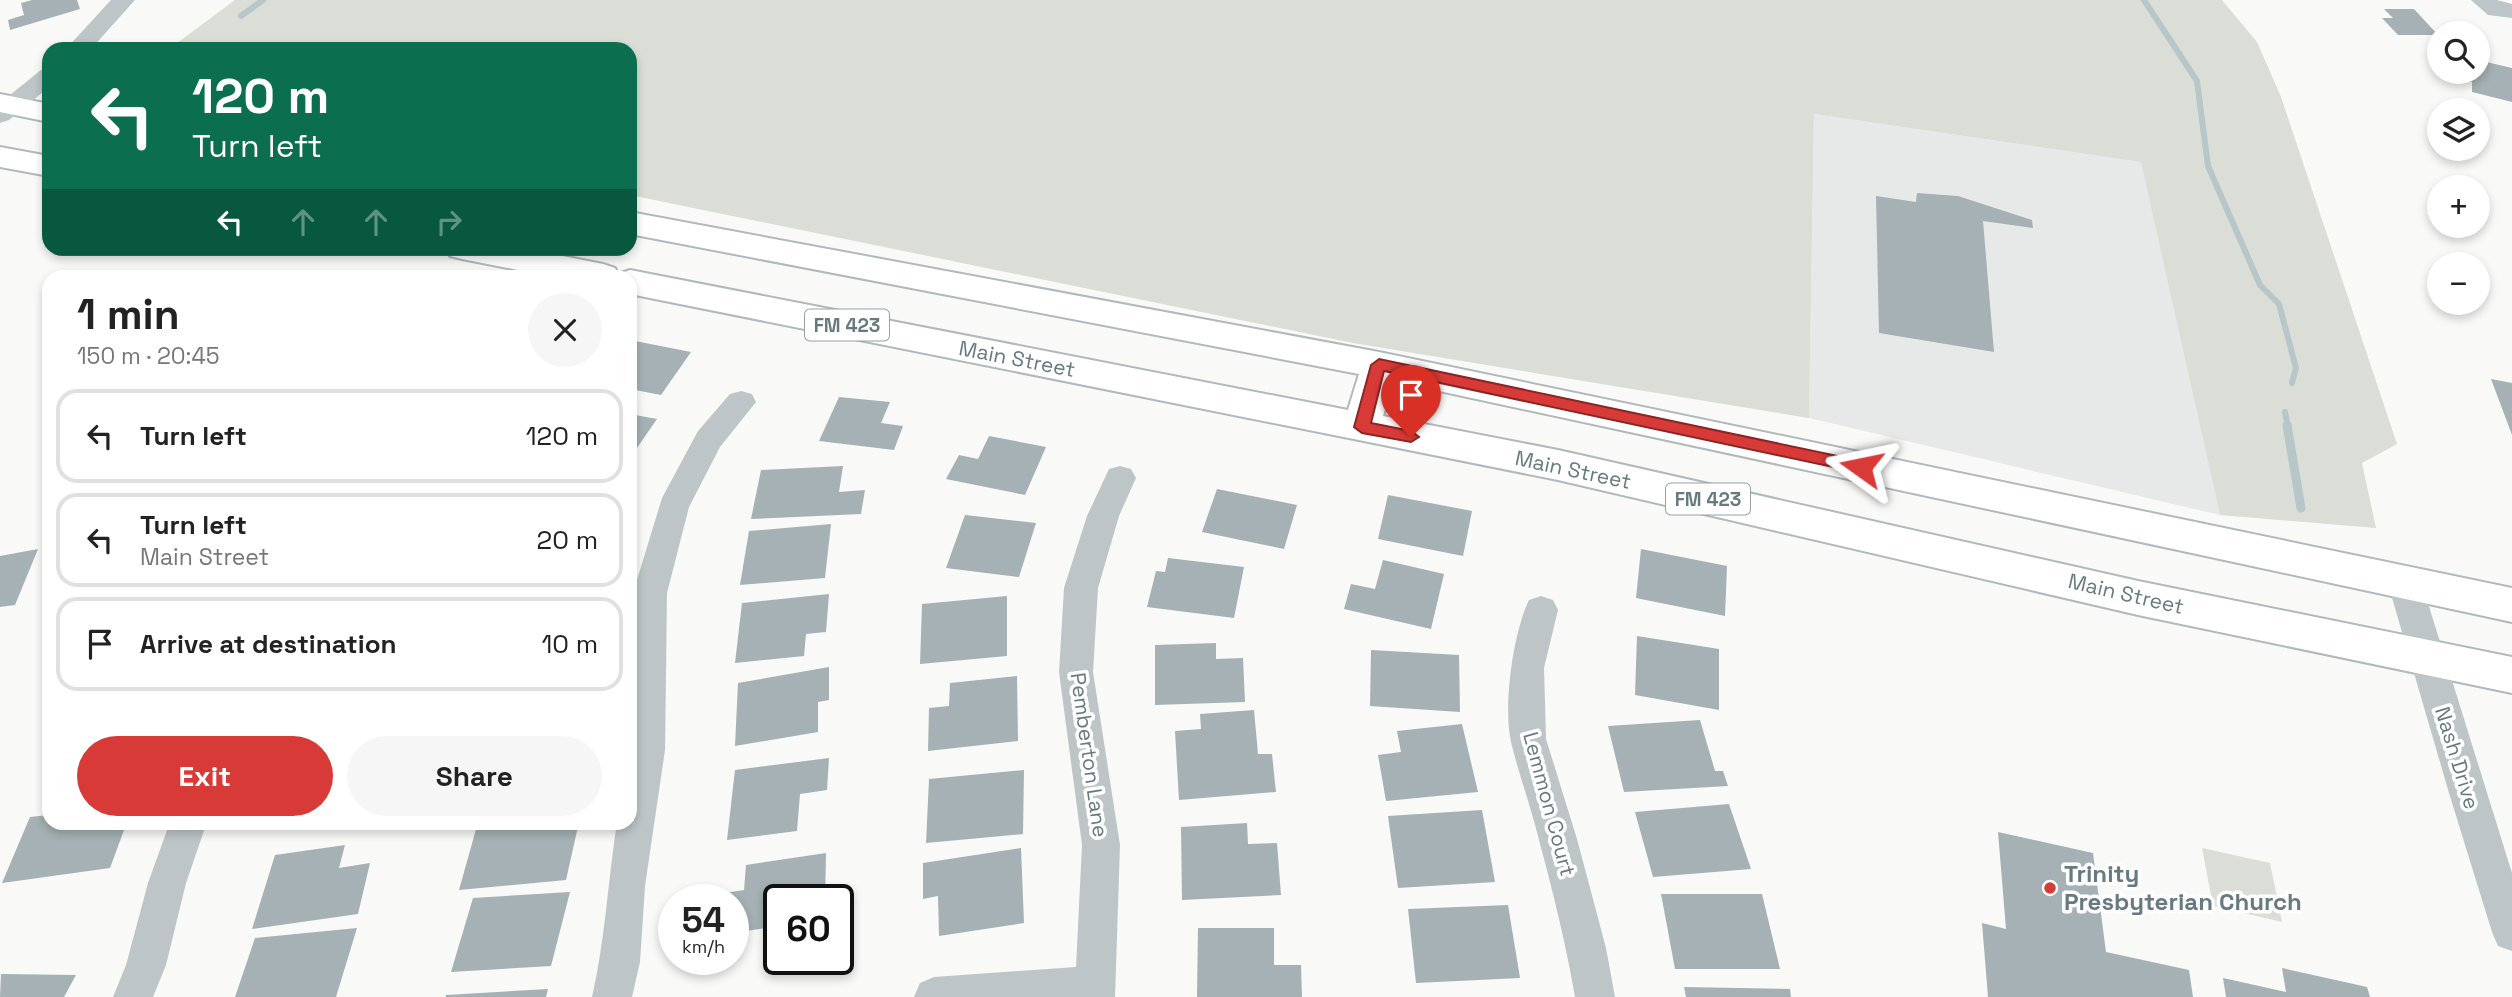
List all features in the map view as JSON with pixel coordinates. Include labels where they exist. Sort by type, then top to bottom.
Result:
[{"type":"main road","points":[[4,108],[42,112]]},
{"type":"main road","points":[[0,157],[42,165]]},
{"type":"main road","points":[[637,224],[1379,365],[2512,605]]},
{"type":"main road","points":[[502,256],[573,270]]},
{"type":"main road","name":"Main Street","points":[[637,283],[1558,465],[2138,598],[2512,675]]},
{"type":"main road","points":[[1362,427],[1379,365]]},
{"type":"street","points":[[85,42],[124,0]]},
{"type":"street","points":[[4,108],[42,80]]},
{"type":"street","points":[[638,751],[650,593],[673,507],[709,439],[741,402]]},
{"type":"street","name":"Pemberton Lane","points":[[1095,991],[1101,845],[1076,672],[1080,588],[1103,516],[1120,478]]},
{"type":"street","name":"Nash Drive","points":[[2404,584],[2512,932]]},
{"type":"street","name":"Lemmon Court","points":[[1541,610],[1527,668],[1528,739],[1558,839],[1586,948],[1595,997]]},
{"type":"street","points":[[133,997],[146,965],[167,883],[193,830]]},
{"type":"street","points":[[612,997],[620,962],[631,830]]},
{"type":"street","points":[[934,997],[1095,991]]},
{"type":"shaded area","points":[[235,0],[2222,0],[2257,42],[2281,97],[2397,444],[2362,463],[2376,528],[2220,515],[2141,162],[1814,114],[1809,418],[1353,343],[637,196],[637,42],[178,42]]},
{"type":"shaded area","points":[[1814,114],[2142,162],[2220,515],[1809,418]]},
{"type":"shaded area","points":[[2202,848],[2270,863],[2282,922],[2213,906]]},
{"type":"building","points":[[32,0],[77,0],[80,9],[10,30],[8,20],[24,15],[21,3]]},
{"type":"building","points":[[2384,9],[2414,9],[2427,23],[2427,35],[2398,35],[2382,18],[2393,18]]},
{"type":"building","points":[[2490,63],[2512,68],[2512,102],[2472,92],[2472,84],[2490,84]]},
{"type":"building","points":[[1917,193],[1958,196],[2032,220],[2033,228],[1983,221],[1994,352],[1879,333],[1876,196],[1916,202]]},
{"type":"building","points":[[637,341],[691,352],[661,395],[637,390]]},
{"type":"building","points":[[2491,379],[2512,383],[2512,435]]},
{"type":"building","points":[[839,397],[890,402],[881,423],[903,426],[894,450],[819,441]]},
{"type":"building","points":[[637,415],[657,419],[637,448]]},
{"type":"building","points":[[989,436],[1046,447],[1025,495],[946,479],[959,455],[978,459]]},
{"type":"building","points":[[843,466],[839,492],[865,490],[861,514],[751,519],[761,470]]},
{"type":"building","points":[[1217,489],[1297,505],[1284,549],[1202,532]]},
{"type":"building","points":[[1388,495],[1472,511],[1463,556],[1378,539]]},
{"type":"building","points":[[965,515],[1036,523],[1019,577],[946,568]]},
{"type":"building","points":[[831,524],[825,578],[740,585],[749,531]]},
{"type":"building","points":[[38,549],[15,605],[0,607],[0,556]]},
{"type":"building","points":[[1641,549],[1727,566],[1725,616],[1636,598]]},
{"type":"building","points":[[1168,558],[1244,567],[1234,618],[1147,607],[1156,571],[1165,572]]},
{"type":"building","points":[[1383,560],[1444,574],[1431,629],[1344,609],[1351,584],[1375,589]]},
{"type":"building","points":[[829,594],[826,632],[806,634],[804,656],[735,663],[742,603]]},
{"type":"building","points":[[1007,596],[1007,656],[920,664],[922,604]]},
{"type":"building","points":[[1637,636],[1719,649],[1719,710],[1635,695]]},
{"type":"building","points":[[1216,643],[1216,659],[1243,658],[1245,702],[1155,705],[1155,645]]},
{"type":"building","points":[[1371,650],[1459,655],[1460,712],[1370,706]]},
{"type":"building","points":[[829,667],[829,700],[818,702],[818,732],[735,746],[738,683]]},
{"type":"building","points":[[1017,676],[1018,741],[928,751],[929,708],[949,706],[950,683]]},
{"type":"building","points":[[1254,710],[1258,754],[1272,754],[1276,792],[1179,800],[1175,731],[1201,729],[1200,714]]},
{"type":"building","points":[[1700,720],[1715,771],[1723,771],[1728,786],[1624,792],[1608,726]]},
{"type":"building","points":[[1462,724],[1478,792],[1386,801],[1378,755],[1401,752],[1397,731]]},
{"type":"building","points":[[829,758],[827,790],[800,794],[797,831],[727,840],[735,770]]},
{"type":"building","points":[[1024,770],[1023,834],[926,843],[929,779]]},
{"type":"building","points":[[1729,804],[1751,869],[1653,877],[1635,812]]},
{"type":"building","points":[[1482,810],[1495,882],[1398,888],[1388,816]]},
{"type":"building","points":[[42,816],[42,830],[124,830],[110,868],[2,883],[30,817]]},
{"type":"building","points":[[1247,823],[1248,844],[1277,843],[1281,895],[1182,900],[1181,827]]},
{"type":"building","points":[[476,830],[577,830],[566,880],[459,890]]},
{"type":"building","name":"Trinity Presbyterian Church","points":[[1998,832],[2093,853],[2106,952],[2189,970],[2193,997],[1988,997],[1982,923],[2006,929]]},
{"type":"building","points":[[345,845],[339,868],[370,863],[358,914],[252,929],[275,855]]},
{"type":"building","points":[[1021,848],[1024,923],[939,936],[938,896],[923,899],[923,863]]},
{"type":"building","points":[[826,853],[825,884],[763,884],[763,928],[749,931],[749,884],[744,884],[746,865]]},
{"type":"building","points":[[570,892],[551,966],[451,972],[473,898]]},
{"type":"building","points":[[1661,894],[1762,894],[1780,969],[1675,969]]},
{"type":"building","points":[[1508,905],[1520,978],[1416,983],[1408,909]]},
{"type":"building","points":[[357,928],[336,997],[235,997],[255,938]]},
{"type":"building","points":[[1198,928],[1274,928],[1274,965],[1301,965],[1302,997],[1197,997]]},
{"type":"building","points":[[2282,968],[2367,987],[2370,997],[2226,997],[2223,978],[2286,992]]},
{"type":"building","points":[[1,974],[76,975],[64,997],[0,997]]},
{"type":"building","points":[[1684,987],[1790,989],[1791,997],[1686,997]]},
{"type":"building","points":[[548,989],[546,997],[446,997],[446,995]]},
{"type":"waterway","points":[[241,16],[263,0]]},
{"type":"waterway","points":[[2144,0],[2197,81],[2208,166],[2260,285],[2279,304],[2296,368],[2292,383]]},
{"type":"waterway","points":[[2285,412],[2288,427]]},
{"type":"waterway","points":[[2287,425],[2301,508]]},
{"type":"place","name":"Trinity Presbyterian Church","points":[[2050,888]]},
{"type":"route","points":[[1411,437],[1362,427],[1379,365],[1861,467]]}]
